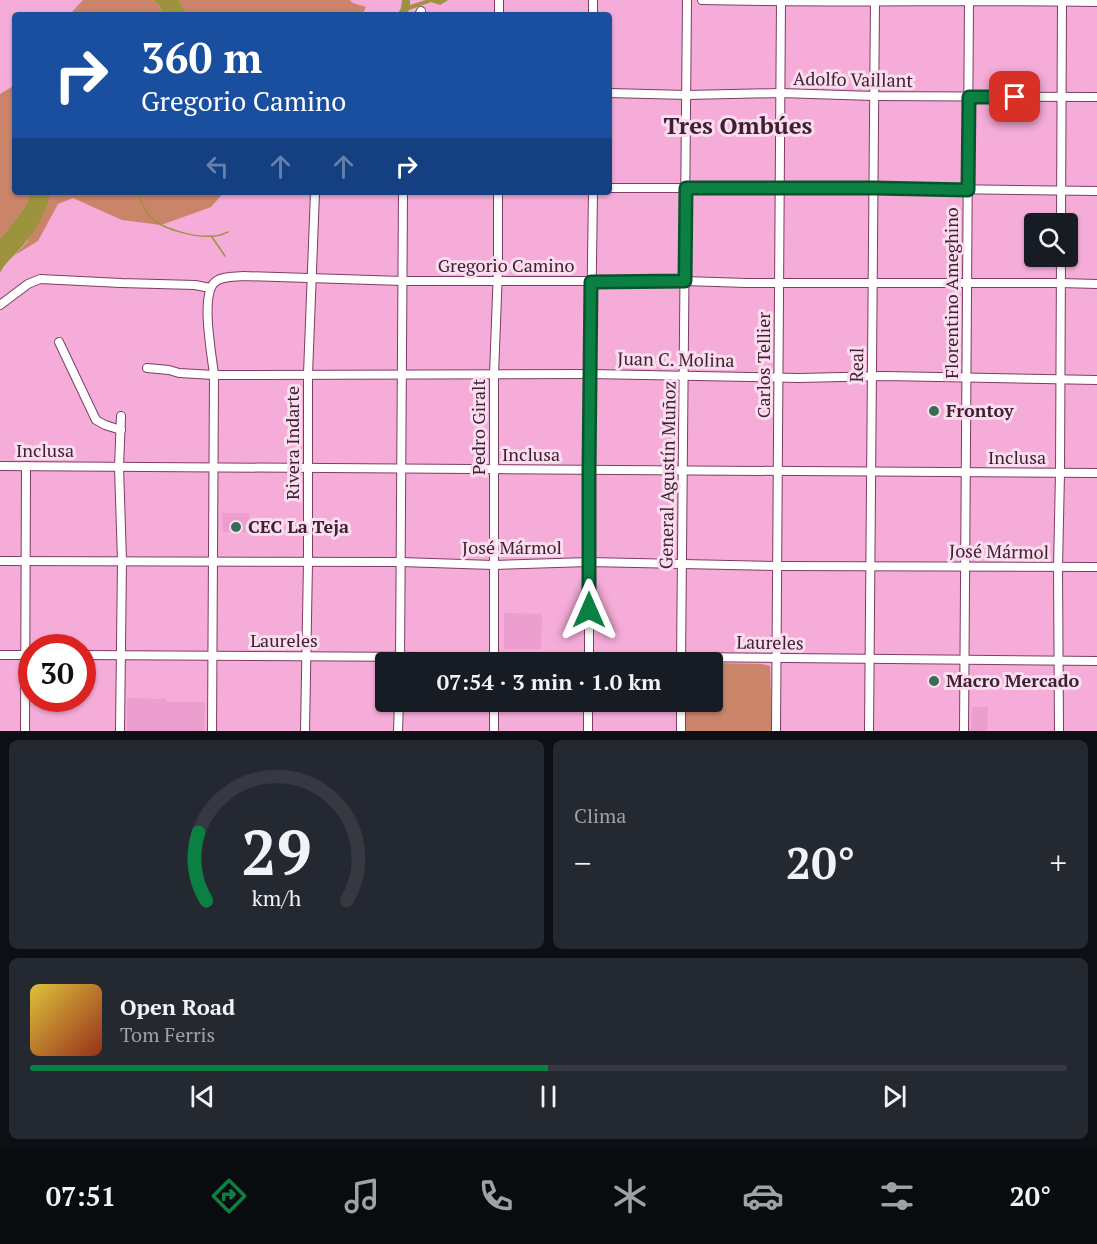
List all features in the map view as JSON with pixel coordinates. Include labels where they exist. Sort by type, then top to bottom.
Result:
[{"type":"street","name":"General Agustín Muñoz","points":[[681,652],[687,0]]},
{"type":"street","points":[[702,0],[1097,2]]},
{"type":"street","name":"Florentino Ameghino","points":[[964,731],[969,0]]},
{"type":"street","name":"Carlos Tellier","points":[[776,731],[781,1]]},
{"type":"street","name":"Real","points":[[869,731],[875,1]]},
{"type":"street","points":[[1061,213],[1062,1]]},
{"type":"street","name":"Adolfo Vaillant","points":[[612,93],[1097,97]]},
{"type":"street","points":[[612,188],[1097,191]]},
{"type":"street","name":"Rivera Indarte","points":[[305,731],[308,374],[315,195]]},
{"type":"street","points":[[400,652],[403,195]]},
{"type":"street","name":"Pedro Giralt","points":[[494,652],[494,375],[498,195]]},
{"type":"street","points":[[589,652],[593,195]]},
{"type":"street","points":[[1059,731],[1061,267]]},
{"type":"street","name":"Gregorio Camino","points":[[210,288],[222,278],[243,276],[403,281],[1097,284]]},
{"type":"street","points":[[0,305],[28,284],[40,279],[195,285],[210,288],[208,331],[214,375],[212,731]]},
{"type":"street","points":[[60,342],[96,420],[121,430]]},
{"type":"street","name":"Juan C. Molina","points":[[147,368],[214,375],[590,374],[1097,380]]},
{"type":"street","points":[[120,731],[122,561],[119,467],[121,416]]},
{"type":"street","name":"Inclusa","points":[[0,466],[1097,473]]},
{"type":"street","points":[[26,466],[28,634]]},
{"type":"street","name":"José Mármol","points":[[0,561],[401,562],[493,565],[590,562],[777,566],[1097,567]]},
{"type":"street","points":[[0,655],[18,655]]},
{"type":"street","name":"Laureles","points":[[96,656],[306,656],[375,659]]},
{"type":"street","name":"Laureles","points":[[723,660],[1097,661]]},
{"type":"street","points":[[25,731],[26,712]]},
{"type":"street","points":[[398,731],[399,712]]},
{"type":"street","points":[[494,712],[494,731]]},
{"type":"street","points":[[588,712],[588,731]]},
{"type":"street","points":[[681,712],[681,731]]},
{"type":"shaded area","points":[[83,0],[153,0],[162,12],[72,12]]},
{"type":"shaded area","points":[[153,0],[179,0],[185,12],[162,12]]},
{"type":"shaded area","points":[[179,0],[350,0],[366,7],[364,12],[185,12]]},
{"type":"shaded area","points":[[402,0],[410,0],[410,5],[426,0],[448,0],[440,5],[431,2],[408,12],[399,12]]},
{"type":"shaded area","points":[[12,87],[12,195],[28,195],[27,204],[0,239],[0,94]]},
{"type":"shaded area","points":[[28,195],[53,195],[49,197],[37,226],[0,273],[0,239],[27,204]]},
{"type":"shaded area","points":[[53,195],[221,195],[211,207],[161,225],[122,220],[73,198],[58,204],[38,241],[15,255],[27,242],[49,197]]},
{"type":"shaded area","name":"CEC La Teja","points":[[222,513],[249,513],[249,532],[223,532]]},
{"type":"shaded area","points":[[504,613],[542,614],[541,649],[504,649]]},
{"type":"shaded area","points":[[723,663],[770,666],[772,731],[685,731],[685,712],[723,712]]},
{"type":"shaded area","points":[[127,698],[166,699],[167,702],[205,702],[204,731],[127,731]]},
{"type":"shaded area","points":[[972,707],[988,707],[987,731],[971,731]]},
{"type":"waterway","points":[[138,195],[148,214],[169,228],[188,234],[206,236],[218,236],[228,232]]},
{"type":"waterway","points":[[212,237],[225,256]]},
{"type":"place","name":"Frontoy","points":[[934,411]]},
{"type":"place","name":"CEC La Teja","points":[[236,527]]},
{"type":"place","name":"Macro Mercado","points":[[934,681]]},
{"type":"district","name":"Tres Ombúes","points":[[738,126]]},
{"type":"route","points":[[589,610],[591,282],[685,281],[686,188],[968,190],[969,97],[1015,97]]}]
